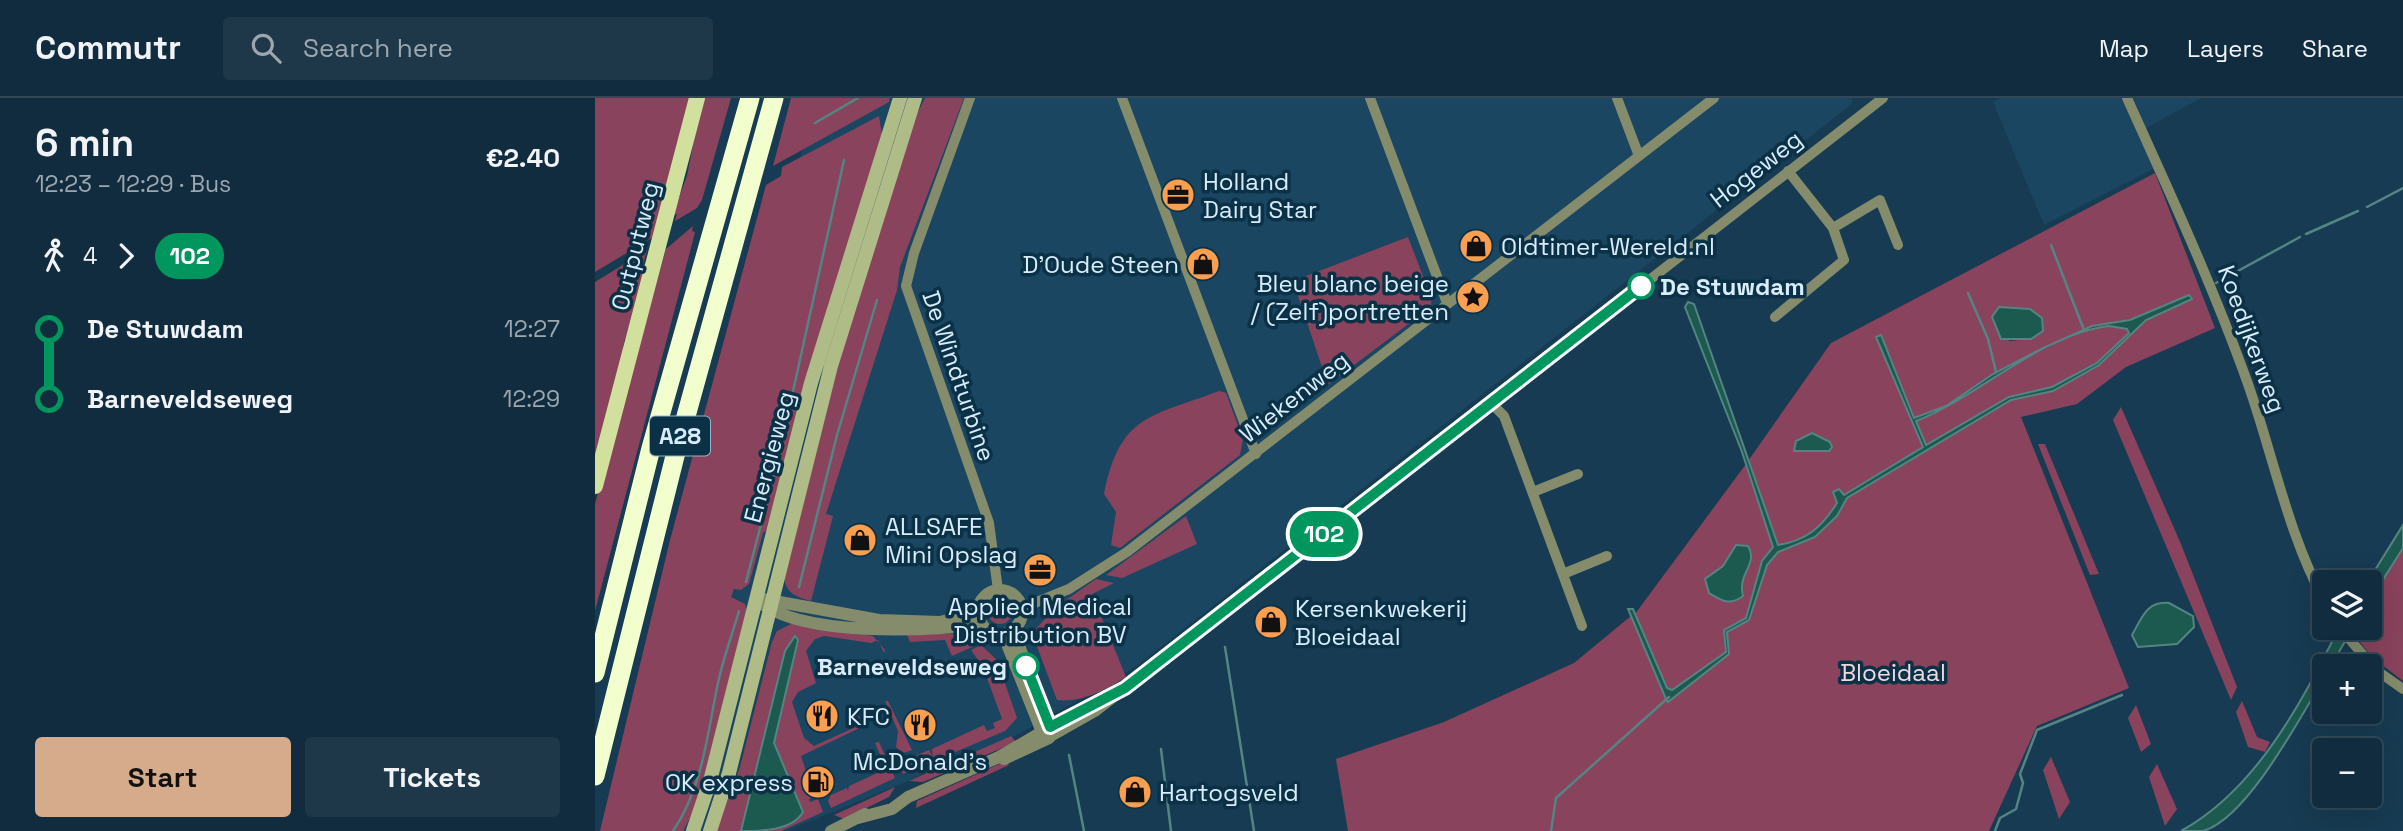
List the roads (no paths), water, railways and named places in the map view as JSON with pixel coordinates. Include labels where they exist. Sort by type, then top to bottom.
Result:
[{"type":"highway","name":"A28","points":[[595,673],[651,448],[750,98]]},
{"type":"highway","name":"A28","points":[[595,776],[675,456],[774,98]]},
{"type":"main road","name":"Outputweg","points":[[595,486],[697,98]]},
{"type":"main road","name":"Energieweg","points":[[693,831],[713,771],[811,383],[900,98]]},
{"type":"main road","name":"Energieweg","points":[[710,831],[723,797],[846,315],[913,104]]},
{"type":"street","name":"De Windturbine","points":[[970,98],[914,253],[906,286],[989,523],[998,590]]},
{"type":"street","points":[[1122,98],[1256,454]]},
{"type":"street","points":[[1370,98],[1447,303]]},
{"type":"street","points":[[1617,98],[1639,156]]},
{"type":"street","name":"Wiekenweg","points":[[1022,608],[1069,589],[1128,552],[1714,98]]},
{"type":"street","name":"Hogeweg","points":[[831,831],[894,799],[908,797],[1095,712],[1883,98]]},
{"type":"street","name":"Koedijkerweg","points":[[2127,98],[2203,267],[2259,416],[2312,579]]},
{"type":"street","points":[[1775,317],[1844,260],[1833,228],[1788,171]]},
{"type":"street","points":[[1833,228],[1880,200],[1898,245]]},
{"type":"street","points":[[1491,403],[1502,412],[1582,626]]},
{"type":"street","points":[[1533,492],[1578,474]]},
{"type":"street","points":[[1563,574],[1607,556]]},
{"type":"street","points":[[998,590],[1011,593],[1022,608],[1020,623],[1008,632],[993,633],[980,618],[984,597],[998,590]]},
{"type":"street","points":[[755,598],[804,620],[876,629],[947,629],[980,618]]},
{"type":"street","points":[[1008,632],[1047,732]]},
{"type":"street","points":[[2350,640],[2376,670],[2403,690]]},
{"type":"waterway","points":[[815,123],[858,98]]},
{"type":"waterway","points":[[746,582],[779,455],[844,160]]},
{"type":"waterway","points":[[2367,207],[2403,188]]},
{"type":"waterway","points":[[2306,234],[2358,211]]},
{"type":"waterway","points":[[2216,283],[2300,237]]},
{"type":"waterway","points":[[2051,245],[2084,330]]},
{"type":"waterway","points":[[1968,293],[1988,339],[1996,372]]},
{"type":"waterway","points":[[799,587],[837,435],[877,300]]},
{"type":"waterway","points":[[673,831],[698,779],[720,674],[739,611]]},
{"type":"waterway","points":[[1225,647],[1254,831]]},
{"type":"waterway","points":[[1995,831],[2000,818],[2016,809],[2023,783],[2020,774],[2037,730],[2122,695]]},
{"type":"waterway","points":[[1551,831],[1556,798],[1669,697]]},
{"type":"waterway","points":[[1161,749],[1171,831]]},
{"type":"waterway","points":[[1069,755],[1084,831]]},
{"type":"place","name":"Holland Dairy Star","points":[[1178,195]]},
{"type":"place","name":"Oldtimer-Wereld.nl","points":[[1476,246]]},
{"type":"place","name":"D'Oude Steen","points":[[1203,264]]},
{"type":"place","name":"De Stuwdam","points":[[1641,286]]},
{"type":"place","name":"Bleu blanc beige / (Zelf)portretten","points":[[1473,297]]},
{"type":"place","name":"ALLSAFE Mini Opslag","points":[[860,540]]},
{"type":"place","name":"Applied Medical Distribution BV","points":[[1040,570]]},
{"type":"place","name":"Kersenkwekerij Bloeidaal","points":[[1271,622]]},
{"type":"place","name":"Barneveldseweg","points":[[1026,666]]},
{"type":"place","name":"KFC","points":[[822,716]]},
{"type":"place","name":"McDonald's","points":[[920,725]]},
{"type":"place","name":"OK express","points":[[818,782]]},
{"type":"place","name":"Hartogsveld","points":[[1135,792]]},
{"type":"park label","name":"Bloeidaal","points":[[1893,672]]}]
